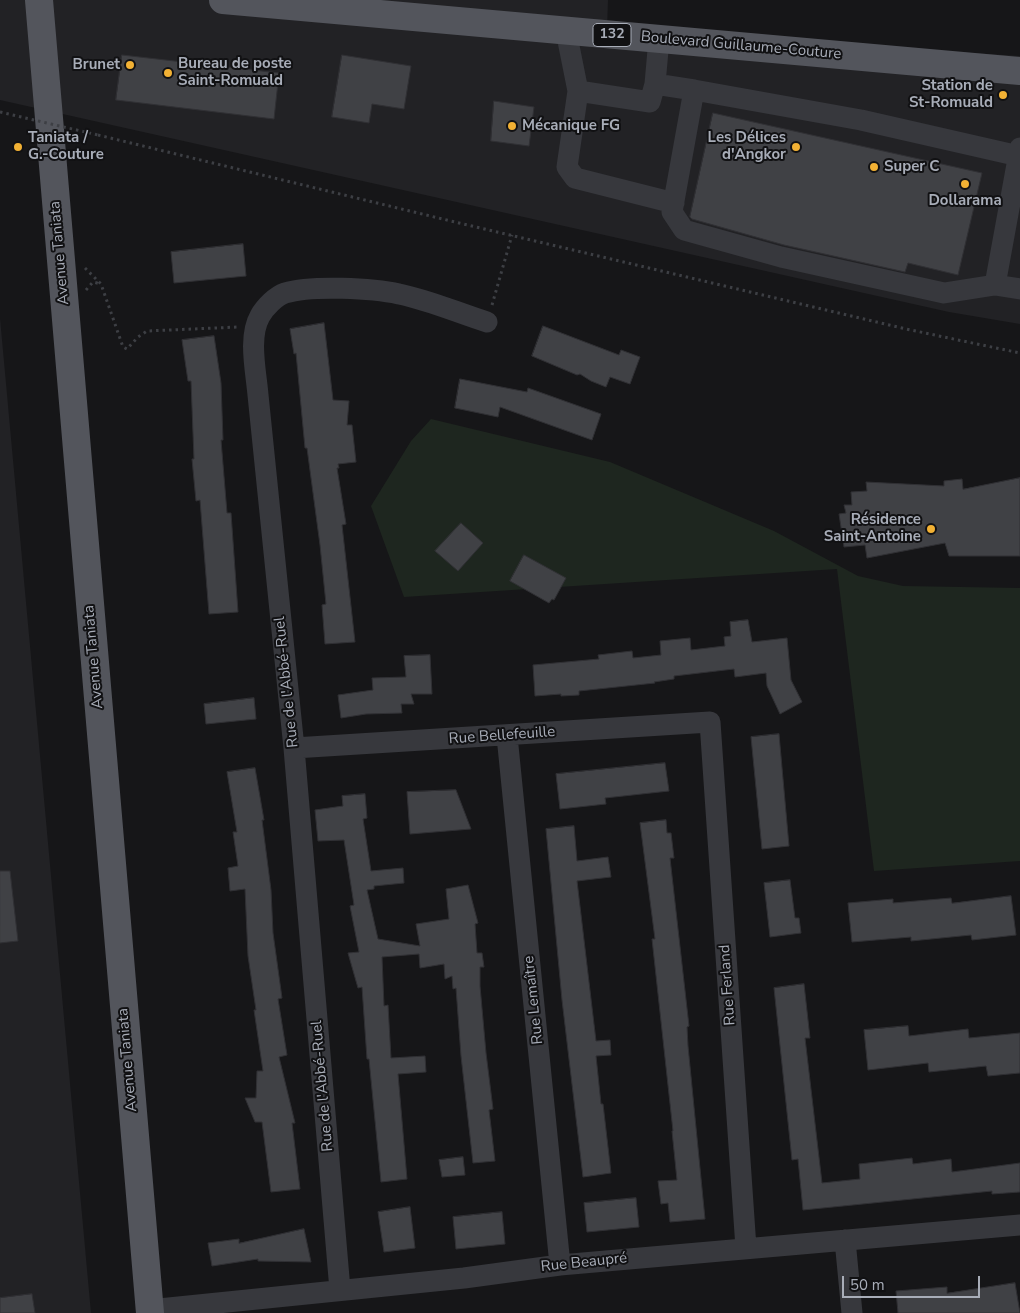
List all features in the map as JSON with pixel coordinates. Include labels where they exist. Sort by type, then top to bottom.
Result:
[{"type":"main road","name":"Avenue Taniata","points":[[40,0],[149,1311]]},
{"type":"main road","name":"Boulevard Guillaume-Couture","points":[[223,0],[1020,71]]},
{"type":"street","points":[[566,31],[578,90],[567,168],[575,178],[674,203]]},
{"type":"street","points":[[578,90],[650,102],[659,39]]},
{"type":"street","points":[[654,84],[862,120],[1019,152],[995,285]]},
{"type":"street","points":[[694,90],[672,212],[684,230],[781,257],[944,293],[995,285],[1020,289]]},
{"type":"street","name":"Rue de l'Abbé-Ruel","points":[[340,1290],[294,748],[258,395],[254,344],[256,326],[260,315],[276,298],[285,293],[334,288],[400,294],[487,322]]},
{"type":"street","name":"Rue Bellefeuille","points":[[294,748],[710,722]]},
{"type":"street","name":"Rue Ferland","points":[[710,722],[746,1248]]},
{"type":"street","name":"Rue Lemaître","points":[[507,736],[560,1265]]},
{"type":"street","name":"Rue Beaupré","points":[[149,1311],[464,1278],[560,1265],[1020,1225]]},
{"type":"street","points":[[845,1240],[852,1313]]},
{"type":"path","points":[[0,112],[897,327],[1020,353]]},
{"type":"path","points":[[487,322],[512,236]]},
{"type":"path","points":[[60,246],[101,284],[123,347],[127,349],[138,337],[147,331],[256,326]]},
{"type":"shaded area","points":[[0,0],[608,0],[607,30],[1020,56],[1020,324],[949,312],[0,100]]},
{"type":"shaded area","points":[[0,318],[91,1313],[0,1313]]},
{"type":"shaded area","points":[[431,419],[610,462],[774,531],[858,576],[903,586],[1020,588],[1020,861],[874,871],[837,569],[404,597],[371,506],[411,441]]},
{"type":"building","points":[[122,55],[279,73],[274,119],[116,100]]},
{"type":"building","points":[[342,55],[411,66],[404,109],[372,104],[369,123],[332,117]]},
{"type":"building","points":[[494,101],[534,107],[529,146],[491,141]]},
{"type":"building","points":[[713,113],[982,173],[958,275],[908,263],[905,272],[784,245],[692,219],[690,217]]},
{"type":"building","points":[[243,244],[246,276],[174,283],[171,252]]},
{"type":"building","points":[[324,323],[333,400],[349,401],[347,425],[352,425],[356,462],[338,464],[339,468],[337,468],[346,524],[342,525],[355,642],[325,644],[322,605],[326,604],[320,545],[307,448],[305,448],[296,353],[294,354],[290,329]]},
{"type":"building","points":[[543,326],[619,355],[621,350],[640,357],[630,384],[610,377],[606,387],[580,374],[577,375],[532,356]]},
{"type":"building","points":[[214,336],[221,383],[223,440],[221,440],[227,513],[231,513],[238,612],[209,614],[200,500],[196,501],[192,459],[194,459],[191,381],[188,381],[182,340]]},
{"type":"building","points":[[460,379],[527,392],[528,388],[601,414],[592,440],[500,407],[498,417],[455,408]]},
{"type":"building","name":"Résidence Saint-Antoine","points":[[1020,478],[1020,556],[949,556],[945,543],[867,558],[865,545],[844,547],[839,514],[846,513],[844,505],[852,505],[851,492],[867,491],[866,482],[944,486],[944,481],[962,479],[963,489]]},
{"type":"building","points":[[461,523],[483,543],[458,571],[435,551]]},
{"type":"building","points":[[524,555],[566,578],[554,600],[552,599],[549,603],[510,581]]},
{"type":"building","points":[[748,620],[752,642],[787,638],[791,680],[802,702],[780,714],[767,686],[766,673],[735,677],[734,669],[674,676],[674,679],[655,683],[579,691],[579,695],[535,696],[533,665],[599,659],[598,655],[632,651],[633,658],[661,655],[660,641],[690,638],[691,650],[725,646],[724,637],[731,636],[730,622]]},
{"type":"building","points":[[430,655],[432,694],[411,694],[414,704],[401,704],[402,713],[366,714],[341,718],[338,695],[373,690],[372,678],[406,677],[404,656]]},
{"type":"building","points":[[254,698],[256,719],[206,724],[204,704]]},
{"type":"building","points":[[779,734],[789,846],[762,849],[751,737]]},
{"type":"building","points":[[665,763],[669,791],[605,798],[606,804],[560,809],[556,774]]},
{"type":"building","points":[[255,768],[264,820],[262,820],[271,890],[273,933],[282,998],[278,999],[287,1055],[279,1057],[295,1123],[292,1123],[300,1189],[271,1192],[262,1122],[255,1122],[245,1098],[256,1098],[257,1071],[263,1071],[248,956],[245,889],[230,891],[228,868],[238,866],[233,832],[237,832],[227,772]]},
{"type":"building","points":[[456,790],[471,829],[410,834],[407,792]]},
{"type":"building","points":[[365,794],[367,818],[363,819],[371,871],[403,868],[404,883],[374,886],[374,889],[367,890],[378,939],[420,946],[416,924],[449,919],[446,889],[468,885],[478,923],[475,924],[477,953],[482,953],[484,967],[480,967],[480,986],[493,1109],[489,1110],[495,1161],[473,1163],[461,1056],[456,988],[453,989],[452,976],[445,979],[444,964],[420,968],[419,954],[382,957],[384,1006],[388,1005],[391,1058],[425,1056],[426,1072],[398,1074],[407,1179],[381,1182],[369,1059],[367,1059],[362,987],[358,988],[348,953],[359,952],[350,906],[354,905],[344,840],[318,841],[315,810],[343,806],[342,796]]},
{"type":"building","points":[[666,820],[667,833],[671,833],[674,858],[670,858],[689,1026],[687,1027],[688,1046],[705,1219],[670,1222],[668,1203],[661,1204],[658,1181],[677,1180],[652,939],[655,939],[640,823]]},
{"type":"building","points":[[574,826],[577,861],[608,857],[611,877],[577,881],[596,1041],[610,1040],[611,1055],[596,1056],[611,1173],[583,1177],[562,1000],[546,829]]},
{"type":"building","points":[[0,871],[10,871],[18,941],[0,943]]},
{"type":"building","points":[[790,880],[795,918],[799,918],[801,933],[770,937],[764,883]]},
{"type":"building","points":[[1011,896],[1016,935],[972,940],[971,935],[911,941],[911,937],[852,942],[848,903],[893,899],[893,903],[951,898],[952,903]]},
{"type":"building","points":[[804,984],[810,1038],[805,1038],[822,1183],[860,1179],[859,1164],[912,1158],[913,1164],[951,1159],[952,1172],[1020,1163],[1020,1192],[992,1194],[992,1191],[803,1210],[798,1159],[792,1160],[774,988]]},
{"type":"building","points":[[908,1026],[909,1036],[968,1029],[969,1038],[1020,1033],[1020,1073],[988,1076],[986,1066],[929,1072],[928,1063],[868,1070],[864,1030]]},
{"type":"building","points":[[463,1157],[465,1175],[442,1177],[439,1160]]},
{"type":"building","points":[[636,1198],[639,1227],[587,1232],[584,1203]]},
{"type":"building","points":[[410,1207],[415,1248],[384,1252],[378,1212]]},
{"type":"building","points":[[502,1212],[505,1244],[456,1249],[453,1217]]},
{"type":"building","points":[[304,1229],[311,1262],[258,1261],[258,1259],[212,1266],[208,1243],[239,1239],[239,1243]]},
{"type":"building","points":[[1015,1283],[1020,1313],[898,1313],[896,1291],[947,1287],[947,1293]]},
{"type":"building","points":[[32,1294],[35,1313],[0,1313],[0,1298]]},
{"type":"place","name":"Brunet","points":[[130,65]]},
{"type":"place","name":"Bureau de poste Saint-Romuald","points":[[168,73]]},
{"type":"place","name":"Station de St-Romuald","points":[[1003,95]]},
{"type":"place","name":"Mécanique FG","points":[[512,126]]},
{"type":"place","name":"Taniata / G.-Couture","points":[[18,147]]},
{"type":"place","name":"Les Délices d'Angkor","points":[[796,147]]},
{"type":"place","name":"Super C","points":[[874,167]]},
{"type":"place","name":"Dollarama","points":[[965,184]]},
{"type":"place","name":"Résidence Saint-Antoine","points":[[931,529]]}]
